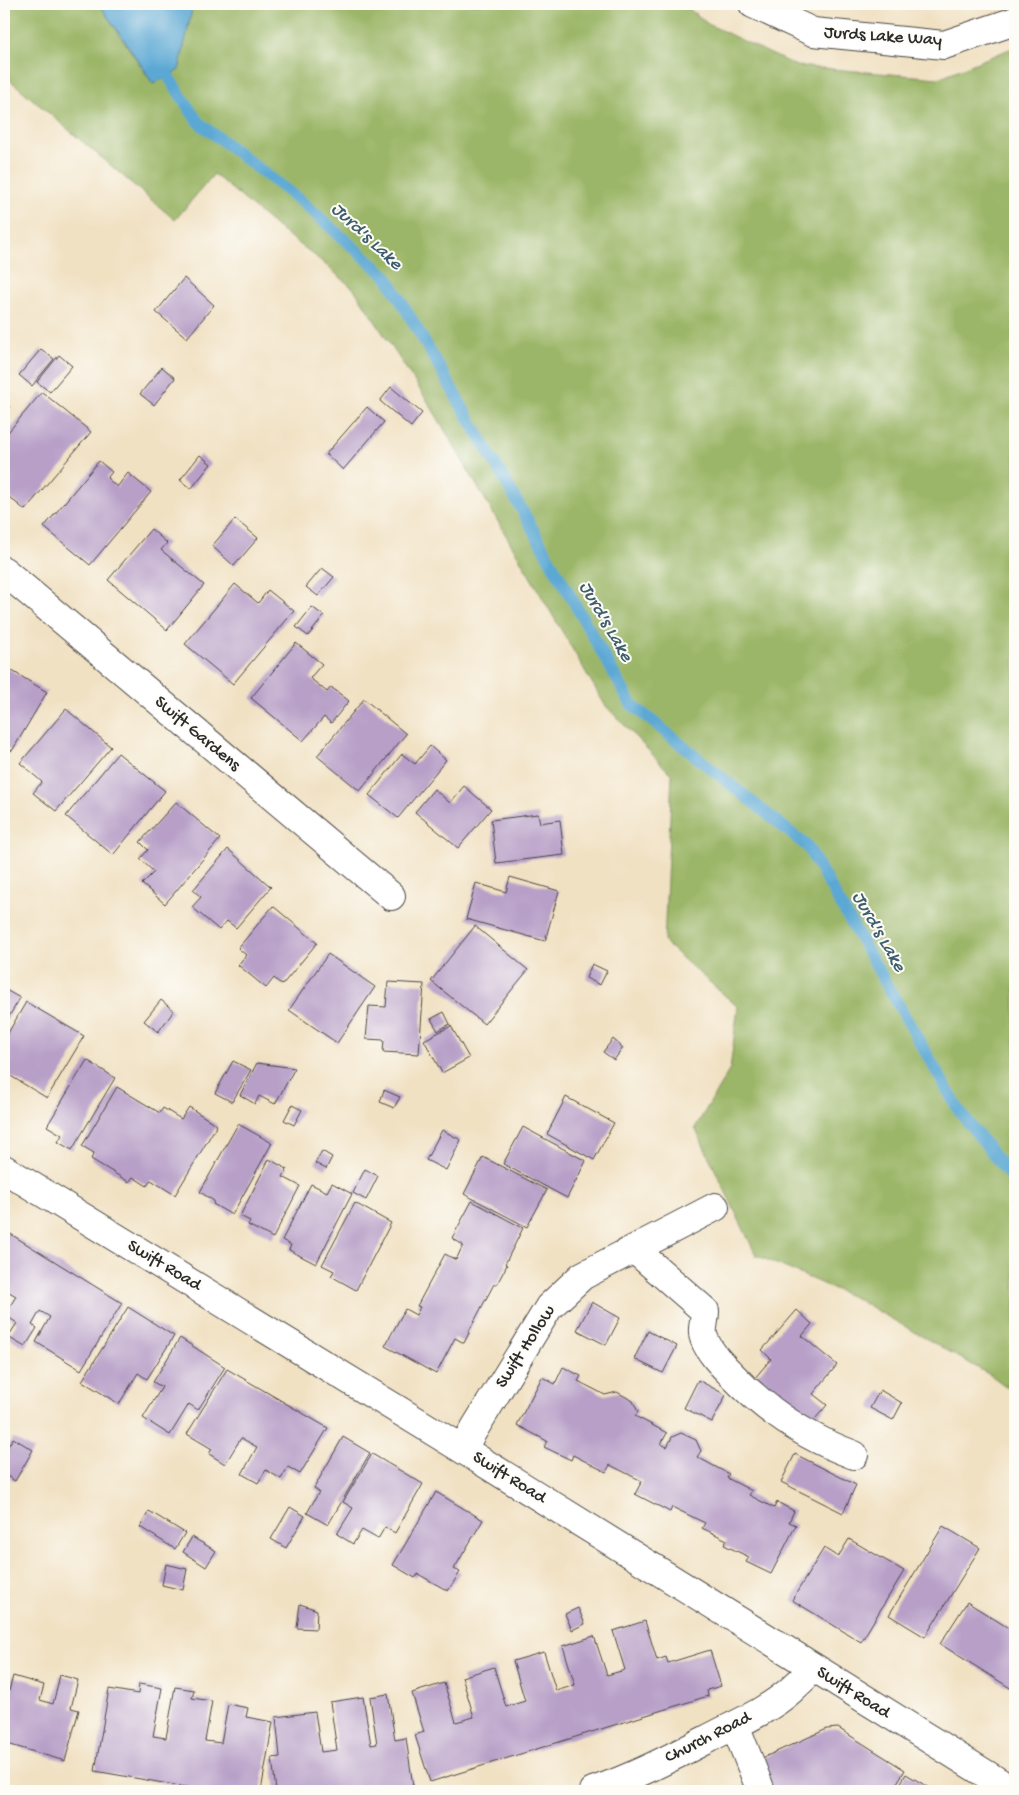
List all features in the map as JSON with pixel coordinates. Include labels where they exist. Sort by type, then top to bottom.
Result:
[{"type":"street","name":"Jurds Lake Way","points":[[752,4],[813,32],[944,45],[1015,21]]},
{"type":"street","name":"Swift Gardens","points":[[4,570],[391,896]]},
{"type":"street","name":"Swift Road","points":[[4,1169],[462,1449],[1013,1791]]},
{"type":"street","name":"Swift Hollow","points":[[462,1449],[549,1307],[582,1276],[715,1207]]},
{"type":"street","points":[[634,1248],[705,1311],[703,1336],[718,1360],[747,1392],[792,1426],[835,1448],[854,1455]]},
{"type":"street","name":"Church Road","points":[[593,1791],[615,1784],[736,1725],[791,1691],[813,1668]]},
{"type":"street","points":[[736,1725],[761,1791]]},
{"type":"green space","points":[[4,4],[99,4],[153,84],[179,70],[193,4],[683,4],[708,24],[796,66],[938,78],[1015,47],[1015,1393],[992,1376],[855,1298],[756,1255],[695,1128],[730,1069],[738,1007],[664,942],[672,775],[605,705],[430,405],[354,289],[214,174],[175,220],[4,75]]},
{"type":"water","points":[[99,4],[193,4],[179,70],[153,84]]},
{"type":"building","points":[[184,278],[214,305],[187,338],[156,312]]},
{"type":"building","points":[[41,349],[54,359],[32,386],[19,375]]},
{"type":"building","points":[[59,355],[72,366],[50,392],[37,382]]},
{"type":"building","points":[[162,367],[175,378],[154,405],[140,394]]},
{"type":"building","points":[[391,387],[422,413],[411,427],[380,401]]},
{"type":"building","points":[[42,392],[91,432],[25,510],[4,493],[4,437]]},
{"type":"building","points":[[4,402],[10,407],[4,414]]},
{"type":"building","points":[[367,407],[384,422],[343,470],[326,454]]},
{"type":"building","points":[[200,455],[211,464],[191,489],[180,480]]},
{"type":"building","points":[[99,461],[112,472],[107,478],[117,487],[128,473],[151,492],[90,565],[44,527]]},
{"type":"building","points":[[235,519],[258,538],[234,566],[212,546]]},
{"type":"building","points":[[151,529],[167,543],[161,550],[204,585],[167,630],[108,580]]},
{"type":"building","points":[[322,568],[334,577],[318,596],[306,587]]},
{"type":"building","points":[[235,584],[258,603],[268,590],[294,611],[233,684],[185,644]]},
{"type":"building","points":[[312,607],[324,616],[308,636],[296,627]]},
{"type":"building","points":[[296,643],[322,664],[310,678],[327,692],[331,687],[349,701],[331,723],[324,717],[303,741],[251,698]]},
{"type":"building","points":[[4,666],[47,692],[12,751],[4,746]]},
{"type":"building","points":[[364,699],[406,734],[360,791],[317,756]]},
{"type":"building","points":[[66,709],[111,747],[56,811],[33,793],[42,782],[20,763]]},
{"type":"building","points":[[430,746],[446,760],[398,818],[369,795],[402,754],[415,764]]},
{"type":"building","points":[[118,753],[165,791],[113,855],[66,816]]},
{"type":"building","points":[[464,786],[491,809],[458,848],[415,812],[434,789],[450,803]]},
{"type":"building","points":[[176,802],[220,839],[165,904],[142,884],[154,872],[140,859],[148,850],[140,842]]},
{"type":"building","points":[[538,814],[540,823],[560,820],[564,855],[496,863],[491,820]]},
{"type":"building","points":[[228,849],[271,887],[236,928],[227,921],[219,930],[192,907],[201,897],[193,890]]},
{"type":"building","points":[[510,877],[559,891],[545,941],[466,919],[476,883],[506,892]]},
{"type":"building","points":[[273,906],[317,943],[282,985],[274,978],[266,988],[238,965],[246,955],[238,948]]},
{"type":"building","points":[[475,926],[528,970],[484,1024],[431,981]]},
{"type":"building","points":[[328,954],[375,987],[337,1043],[289,1010]]},
{"type":"building","points":[[592,964],[607,971],[600,985],[586,978]]},
{"type":"building","points":[[388,982],[424,984],[419,1054],[383,1052],[384,1040],[366,1039],[369,1006],[386,1007]]},
{"type":"building","points":[[4,989],[20,998],[4,1025]]},
{"type":"building","points":[[161,1000],[174,1011],[158,1032],[144,1021]]},
{"type":"building","points":[[26,1002],[84,1036],[47,1098],[4,1072],[4,1040]]},
{"type":"building","points":[[444,1012],[450,1024],[438,1031],[431,1019]]},
{"type":"building","points":[[451,1026],[469,1058],[442,1073],[424,1040]]},
{"type":"building","points":[[613,1039],[623,1048],[614,1060],[603,1052]]},
{"type":"building","points":[[87,1060],[115,1078],[72,1150],[58,1142],[62,1135],[47,1126]]},
{"type":"building","points":[[233,1061],[251,1070],[232,1102],[215,1093]]},
{"type":"building","points":[[257,1063],[295,1068],[275,1104],[259,1096],[255,1104],[240,1095]]},
{"type":"building","points":[[117,1087],[160,1113],[163,1108],[181,1119],[189,1107],[217,1125],[175,1195],[151,1180],[147,1186],[133,1177],[129,1182],[91,1159],[94,1153],[82,1146]]},
{"type":"building","points":[[384,1090],[400,1097],[394,1108],[380,1102]]},
{"type":"building","points":[[566,1097],[614,1123],[594,1160],[547,1134]]},
{"type":"building","points":[[292,1105],[302,1110],[294,1125],[284,1120]]},
{"type":"building","points":[[238,1124],[272,1143],[232,1215],[213,1204],[214,1201],[200,1192]]},
{"type":"building","points":[[523,1127],[586,1161],[567,1198],[503,1164]]},
{"type":"building","points":[[442,1130],[461,1140],[446,1170],[426,1160]]},
{"type":"building","points":[[322,1151],[332,1157],[326,1169],[315,1163]]},
{"type":"building","points":[[483,1157],[547,1190],[527,1227],[464,1194]]},
{"type":"building","points":[[269,1159],[287,1169],[283,1177],[300,1186],[273,1238],[248,1225],[250,1221],[240,1216]]},
{"type":"building","points":[[365,1169],[378,1176],[366,1200],[353,1193]]},
{"type":"building","points":[[332,1183],[352,1194],[316,1264],[289,1250],[291,1245],[282,1240],[311,1184],[327,1192]]},
{"type":"building","points":[[472,1201],[523,1228],[505,1264],[507,1265],[497,1284],[494,1284],[464,1343],[455,1338],[436,1374],[385,1346],[405,1309],[416,1315],[420,1307],[417,1306],[445,1254],[456,1260],[463,1245],[452,1238]]},
{"type":"building","points":[[355,1203],[391,1223],[356,1290],[331,1276],[334,1271],[322,1265]]},
{"type":"building","points":[[4,1230],[122,1303],[81,1370],[36,1342],[50,1317],[40,1311],[32,1325],[37,1328],[25,1347],[8,1337],[17,1323],[5,1315],[16,1296],[4,1289]]},
{"type":"building","points":[[592,1302],[620,1318],[606,1345],[577,1330]]},
{"type":"building","points":[[128,1307],[174,1336],[147,1379],[138,1373],[119,1404],[82,1381]]},
{"type":"building","points":[[797,1310],[812,1324],[802,1336],[837,1365],[813,1394],[827,1405],[809,1426],[754,1379],[771,1359],[762,1350]]},
{"type":"building","points":[[648,1331],[677,1346],[663,1373],[634,1359]]},
{"type":"building","points":[[180,1338],[225,1367],[198,1410],[189,1404],[170,1435],[143,1418],[162,1387],[153,1382]]},
{"type":"building","points":[[563,1367],[581,1376],[578,1381],[605,1395],[617,1392],[633,1401],[638,1412],[635,1416],[667,1433],[661,1444],[667,1447],[672,1437],[681,1433],[696,1440],[701,1451],[697,1457],[729,1474],[727,1478],[752,1491],[749,1495],[774,1508],[777,1502],[794,1511],[789,1522],[796,1525],[771,1574],[746,1562],[749,1557],[724,1545],[727,1540],[702,1528],[705,1523],[672,1507],[670,1512],[635,1494],[642,1481],[610,1465],[606,1472],[573,1455],[571,1460],[544,1447],[547,1441],[517,1425],[542,1377],[555,1384]]},
{"type":"building","points":[[227,1369],[328,1428],[300,1474],[288,1467],[281,1479],[266,1470],[258,1483],[242,1474],[257,1447],[241,1438],[225,1464],[209,1454],[212,1449],[187,1434]]},
{"type":"building","points":[[698,1380],[726,1395],[712,1422],[684,1408]]},
{"type":"building","points":[[880,1390],[902,1403],[893,1420],[870,1408]]},
{"type":"building","points":[[343,1437],[370,1453],[328,1525],[307,1513],[319,1492],[314,1488]]},
{"type":"building","points":[[13,1438],[33,1450],[15,1481],[4,1474],[4,1453]]},
{"type":"building","points":[[372,1454],[423,1484],[395,1533],[385,1527],[378,1539],[362,1530],[353,1544],[337,1534],[353,1508],[343,1502]]},
{"type":"building","points":[[795,1454],[856,1485],[843,1513],[781,1482]]},
{"type":"building","points":[[436,1492],[483,1520],[454,1569],[460,1572],[448,1591],[418,1574],[415,1578],[393,1565]]},
{"type":"building","points":[[290,1507],[305,1516],[286,1548],[271,1539]]},
{"type":"building","points":[[149,1511],[185,1533],[175,1549],[140,1527]]},
{"type":"building","points":[[943,1526],[980,1548],[925,1637],[889,1615]]},
{"type":"building","points":[[192,1537],[216,1551],[206,1567],[183,1552]]},
{"type":"building","points":[[849,1539],[904,1571],[861,1642],[792,1600],[824,1548],[838,1557]]},
{"type":"building","points":[[166,1564],[187,1569],[183,1590],[162,1585]]},
{"type":"building","points":[[967,1602],[1015,1632],[1015,1691],[940,1644]]},
{"type":"building","points":[[300,1604],[317,1610],[316,1629],[297,1628]]},
{"type":"building","points":[[578,1608],[585,1624],[572,1630],[565,1614]]},
{"type":"building","points":[[645,1621],[657,1660],[666,1657],[668,1663],[710,1650],[721,1686],[707,1690],[708,1696],[430,1782],[415,1735],[424,1732],[412,1693],[444,1683],[456,1722],[474,1717],[462,1677],[494,1667],[506,1707],[525,1701],[513,1661],[544,1652],[556,1691],[575,1685],[563,1646],[594,1636],[607,1675],[625,1670],[613,1631]]},
{"type":"building","points":[[60,1675],[78,1680],[71,1708],[79,1710],[65,1761],[4,1743],[4,1690],[9,1691],[13,1676],[44,1685],[40,1700],[53,1704]]},
{"type":"building","points":[[139,1684],[162,1688],[153,1736],[166,1738],[175,1687],[194,1690],[192,1698],[212,1701],[205,1741],[221,1743],[228,1704],[248,1708],[246,1717],[273,1722],[261,1791],[209,1791],[95,1771],[109,1689],[138,1694]]},
{"type":"building","points":[[388,1694],[395,1740],[406,1738],[413,1786],[379,1791],[276,1791],[272,1758],[280,1757],[276,1717],[315,1712],[321,1752],[337,1750],[330,1702],[363,1697],[371,1745],[377,1744],[370,1697]]},
{"type":"building","points":[[838,1728],[905,1770],[892,1791],[771,1791],[760,1759],[827,1729]]},
{"type":"building","points":[[906,1774],[935,1791],[896,1791]]},
{"type":"building","points":[[750,1784],[753,1791],[732,1791]]},
{"type":"waterway","name":"Jurd's Lake","points":[[168,76],[198,122],[303,203],[387,277],[522,510],[631,704],[807,846],[960,1112],[1015,1182]]}]
